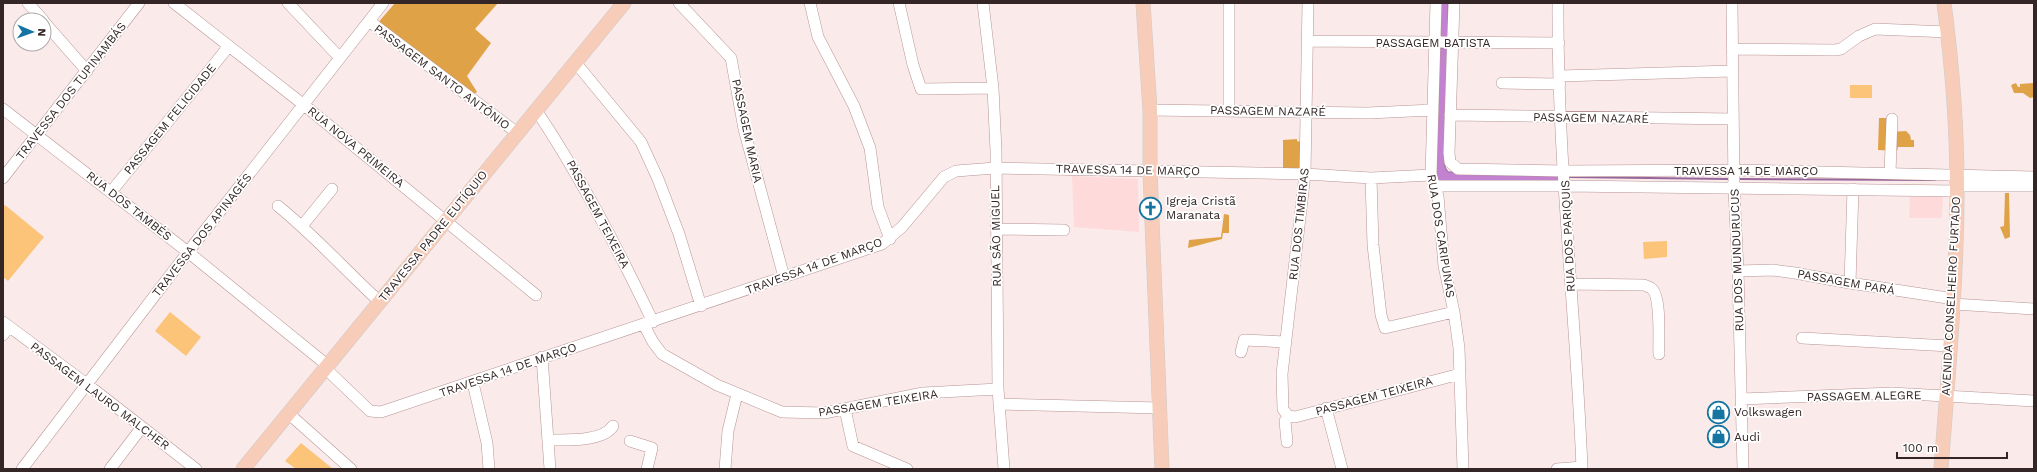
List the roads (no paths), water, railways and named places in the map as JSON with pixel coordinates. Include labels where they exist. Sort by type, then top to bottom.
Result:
[{"type":"main road","name":"TRAVESSA PADRE EUTÍQUIO","points":[[243,469],[380,302],[516,132],[536,110],[624,3]]},
{"type":"main road","points":[[1143,3],[1150,110],[1150,170],[1162,469]]},
{"type":"main road","name":"AVENIDA CONSELHEIRO FURTADO","points":[[1941,469],[1954,302],[1957,184],[1956,128],[1948,32],[1944,3]]},
{"type":"street","points":[[28,3],[36,12]]},
{"type":"street","name":"TRAVESSA DOS TUPINAMBÁS","points":[[3,178],[139,3]]},
{"type":"street","name":"RUA NOVA PRIMEIRA","points":[[174,3],[304,105],[536,295]]},
{"type":"street","points":[[288,3],[340,58]]},
{"type":"street","name":"TRAVESSA DOS APINAGÉS","points":[[22,469],[88,385],[188,252],[383,3]]},
{"type":"street","points":[[810,3],[818,37],[854,106],[870,148],[878,207],[890,239]]},
{"type":"street","points":[[899,3],[912,65],[921,89],[992,88]]},
{"type":"street","name":"RUA SÃO MIGUEL","points":[[983,3],[992,88],[996,151],[998,389],[1006,469]]},
{"type":"street","points":[[1229,3],[1229,110]]},
{"type":"street","name":"RUA DOS TIMBIRAS","points":[[1287,442],[1285,421],[1288,416],[1283,409],[1282,374],[1284,342],[1305,174],[1308,3]]},
{"type":"street","name":"RUA DOS CARIPUNAS","points":[[1436,3],[1431,175],[1438,202],[1444,266],[1454,312],[1460,374],[1463,469]]},
{"type":"street","name":"RUA DOS CARIPUNAS","points":[[1454,3],[1449,159],[1458,169]]},
{"type":"street","name":"RUA DOS PARIQUIS","points":[[1558,3],[1564,171],[1582,468]]},
{"type":"street","name":"RUA DOS MUNDURUCUS","points":[[1732,3],[1734,189],[1738,271],[1743,469]]},
{"type":"street","name":"PASSAGEM MARIA","points":[[681,4],[731,58],[744,129],[784,277]]},
{"type":"street","name":"PASSAGEM SANTO ANTÔNIO","points":[[368,21],[516,132]]},
{"type":"street","points":[[1732,49],[1835,50],[1841,49],[1859,36],[1875,29],[1948,32]]},
{"type":"street","points":[[52,31],[87,71]]},
{"type":"street","name":"PASSAGEM BATISTA","points":[[1307,42],[1559,43]]},
{"type":"street","name":"PASSAGEM FELICIDADE","points":[[110,192],[229,46]]},
{"type":"street","points":[[575,62],[641,142],[658,179],[679,234],[701,306]]},
{"type":"street","points":[[1502,83],[1732,70]]},
{"type":"street","name":"RUA DOS TAMBÉS","points":[[3,109],[188,252],[326,367]]},
{"type":"street","name":"PASSAGEM TEIXEIRA","points":[[536,110],[563,151],[584,188],[649,323],[653,342],[662,354],[697,375],[737,394],[786,412],[811,414],[923,393],[998,389]]},
{"type":"street","name":"PASSAGEM NAZARÉ","points":[[1150,110],[1368,113],[1433,110]]},
{"type":"street","name":"PASSAGEM NAZARÉ","points":[[1450,115],[1562,118],[1733,119]]},
{"type":"street","points":[[1890,173],[1892,119]]},
{"type":"street","name":"TRAVESSA 14 DE MARÇO","points":[[326,367],[370,411],[375,413],[473,383],[542,357],[701,306],[870,248],[890,239],[944,177],[956,171],[995,168],[1150,170],[1305,174],[1371,178],[1431,175]]},
{"type":"street","name":"TRAVESSA 14 DE MARÇO","points":[[1458,169],[1564,171],[1734,170],[1890,173],[1957,184],[2034,186]]},
{"type":"street","name":"TRAVESSA 14 DE MARÇO","points":[[1435,186],[1853,189],[1957,184],[2034,177]]},
{"type":"street","points":[[1371,178],[1373,245],[1381,315],[1385,328],[1454,312]]},
{"type":"street","points":[[302,226],[332,189]]},
{"type":"street","points":[[1850,284],[1853,189]]},
{"type":"street","points":[[278,206],[302,226],[380,302]]},
{"type":"street","points":[[997,229],[1064,230]]},
{"type":"street","name":"PASSAGEM PARÁ","points":[[1738,271],[1773,270],[1954,302],[2034,309]]},
{"type":"street","points":[[1571,284],[1644,286],[1654,290],[1658,308],[1659,354]]},
{"type":"street","name":"PASSAGEM LAURO MALCHER","points":[[5,328],[88,385],[196,469]]},
{"type":"street","points":[[1802,338],[1950,346]]},
{"type":"street","points":[[1241,352],[1244,340],[1284,342]]},
{"type":"street","points":[[542,357],[550,469]]},
{"type":"street","name":"PASSAGEM TEIXEIRA","points":[[1288,416],[1295,418],[1326,408],[1460,374]]},
{"type":"street","points":[[473,383],[487,443],[489,469]]},
{"type":"street","name":"PASSAGEM ALEGRE","points":[[1741,399],[1892,393],[2034,401]]},
{"type":"street","points":[[725,469],[728,430],[737,394]]},
{"type":"street","points":[[999,404],[1160,408]]},
{"type":"street","points":[[1326,408],[1342,469]]},
{"type":"street","points":[[844,409],[853,446],[907,469]]},
{"type":"street","points":[[288,413],[351,469]]},
{"type":"street","points":[[549,440],[573,441],[597,436],[611,430],[613,426]]},
{"type":"street","points":[[110,469],[142,427]]},
{"type":"street","points":[[630,441],[652,448],[647,469]]},
{"type":"street","points":[[1557,469],[1582,468]]},
{"type":"waterway","points":[[1568,177],[1729,179]]},
{"type":"waterway","points":[[1738,179],[1935,180]]},
{"type":"place","name":"Igreja Cristã Maranata","points":[[1151,208]]},
{"type":"place","name":"Volkswagen","points":[[1718,412]]},
{"type":"place","name":"Audi","points":[[1719,437]]}]
